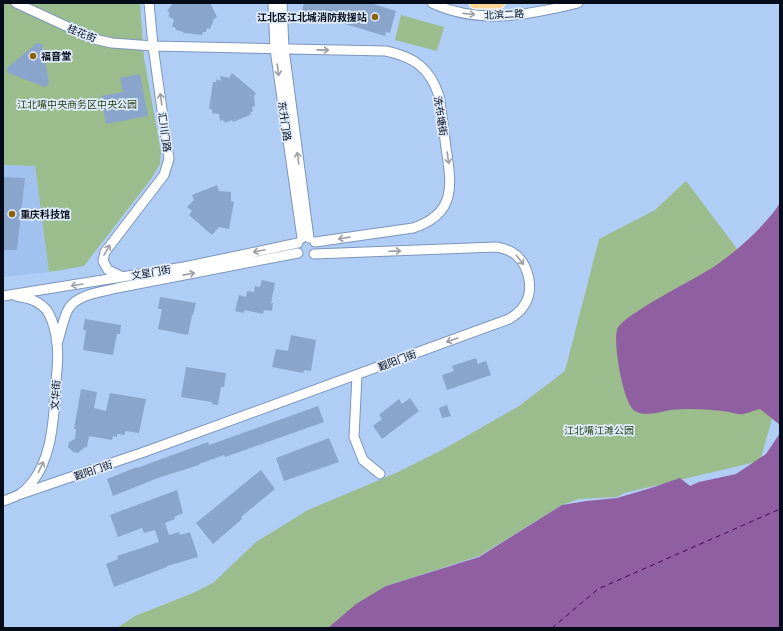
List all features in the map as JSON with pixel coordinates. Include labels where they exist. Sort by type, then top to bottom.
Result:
[{"type":"main road","name":"北滨二路","points":[[475,3],[499,3]]},
{"type":"street","name":"桂花街","points":[[16,3],[94,39],[112,43],[153,46]]},
{"type":"street","name":"汇川门路","points":[[123,277],[108,270],[103,261],[105,252],[164,175],[169,159],[153,46],[149,3]]},
{"type":"street","name":"东升门路","points":[[273,3],[304,243],[316,248],[314,254]]},
{"type":"street","name":"东升门路","points":[[279,49],[282,3]]},
{"type":"street","name":"北滨二路","points":[[432,3],[445,10],[485,16],[508,16],[578,3]]},
{"type":"street","points":[[437,3],[445,10]]},
{"type":"street","name":"洗布塘街","points":[[153,46],[386,51],[410,58],[420,65],[428,74],[435,84],[439,96],[450,177],[450,192],[445,204],[436,217],[423,224],[394,231],[304,243]]},
{"type":"street","points":[[368,252],[360,247],[361,242],[394,231]]},
{"type":"street","name":"文星门街","points":[[7,295],[184,267],[304,243]]},
{"type":"street","name":"文星门街","points":[[57,344],[68,309],[79,300],[94,294],[117,288],[304,243]]},
{"type":"street","name":"觐阳门街","points":[[21,494],[147,451],[509,319],[519,313],[526,304],[530,291],[524,263],[515,254],[506,249],[496,247],[314,254],[306,257],[300,255],[304,243]]},
{"type":"street","name":"文华街","points":[[7,295],[33,300],[42,305],[53,324],[57,344],[53,427],[49,446],[36,475],[21,494]]},
{"type":"street","points":[[357,375],[354,437],[363,460],[380,474]]},
{"type":"street","points":[[3,501],[21,494]]},
{"type":"shaded area","points":[[3,165],[35,166],[49,272],[3,277]]},
{"type":"shaded area","points":[[780,203],[780,425],[760,409],[745,414],[696,409],[670,410],[647,414],[635,411],[627,397],[620,373],[616,347],[617,330],[622,323],[645,306],[706,272],[724,260],[759,229]]},
{"type":"shaded area","points":[[780,433],[780,628],[328,628],[356,604],[386,586],[479,557],[562,505],[617,498],[680,478],[690,486],[699,482],[736,474],[766,454]]},
{"type":"green space","name":"江北嘴中央商务区中央公园","points":[[3,3],[140,3],[144,58],[161,152],[160,164],[151,179],[84,266],[49,272],[35,166],[3,165]]},
{"type":"green space","points":[[401,15],[444,27],[437,51],[395,40]]},
{"type":"green space","name":"江北嘴江滩公园","points":[[686,181],[744,258],[776,404],[760,461],[624,493],[617,497],[579,499],[562,505],[479,556],[386,586],[369,610],[349,628],[117,628],[135,616],[193,593],[213,583],[256,542],[308,510],[396,473],[442,450],[519,406],[565,371],[599,239],[655,210]]},
{"type":"building","points":[[173,3],[210,3],[217,17],[214,19],[210,29],[207,28],[206,32],[203,32],[202,35],[184,33],[176,30],[175,27],[172,27],[174,20],[168,16],[170,13],[167,11]]},
{"type":"building","points":[[304,3],[370,3],[396,11],[390,33],[386,32],[385,36],[302,11]]},
{"type":"building","name":"福音堂","points":[[37,43],[42,44],[49,83],[45,87],[8,73],[7,68]]},
{"type":"building","points":[[232,73],[256,93],[254,96],[255,106],[252,107],[253,111],[250,115],[233,122],[232,120],[225,123],[223,120],[220,121],[219,114],[212,113],[212,109],[209,109],[213,82],[216,82],[217,79],[221,81],[220,76],[229,78]]},
{"type":"building","points":[[140,74],[148,116],[106,124],[101,96],[123,92],[120,78]]},
{"type":"building","name":"重庆科技馆","points":[[3,177],[25,178],[17,250],[3,250]]},
{"type":"building","points":[[217,185],[219,191],[231,192],[231,201],[234,202],[229,229],[219,227],[212,235],[189,215],[192,211],[187,207],[194,200],[192,195]]},
{"type":"building","points":[[262,280],[275,283],[271,303],[273,303],[272,311],[264,310],[263,314],[244,310],[244,313],[235,311],[239,295],[246,297],[247,291],[254,292],[255,286],[260,287]]},
{"type":"building","points":[[160,297],[196,303],[188,335],[158,329],[162,309],[158,309]]},
{"type":"building","points":[[85,319],[121,325],[120,334],[117,334],[113,355],[83,350],[86,330],[83,330]]},
{"type":"building","points":[[291,335],[316,340],[311,371],[304,370],[303,373],[272,367],[276,349],[288,351]]},
{"type":"building","points":[[476,358],[478,364],[486,361],[491,375],[447,390],[442,375],[454,371],[452,366]]},
{"type":"building","points":[[186,367],[226,373],[224,387],[221,387],[218,405],[212,404],[212,402],[181,397]]},
{"type":"building","points":[[81,389],[97,392],[94,408],[106,411],[110,393],[146,399],[139,433],[125,431],[125,435],[117,434],[117,437],[113,436],[112,440],[89,436],[87,447],[78,453],[73,452],[68,447],[69,442],[75,439],[76,429],[74,429]]},
{"type":"building","points":[[410,398],[419,411],[382,439],[373,426],[382,419],[379,415],[399,399],[402,404]]},
{"type":"building","points":[[447,405],[451,416],[442,418],[439,408]]},
{"type":"building","points":[[318,406],[324,422],[225,457],[224,455],[199,465],[158,478],[113,496],[107,479],[208,442],[209,445]]},
{"type":"building","points":[[329,438],[339,462],[284,481],[276,458]]},
{"type":"building","points":[[261,470],[275,489],[241,517],[242,519],[213,544],[196,523]]},
{"type":"building","points":[[177,490],[183,513],[174,517],[175,519],[165,523],[169,535],[179,532],[180,535],[190,532],[198,557],[167,566],[114,587],[106,564],[118,559],[117,556],[159,542],[155,530],[144,533],[142,528],[118,537],[110,515]]},
{"type":"ferry route","points":[[552,628],[598,589],[780,509]]},
{"type":"place","name":"江北区江北城消防救援站","points":[[375,17]]},
{"type":"place","name":"福音堂","points":[[33,56]]},
{"type":"place","name":"重庆科技馆","points":[[12,214]]}]
